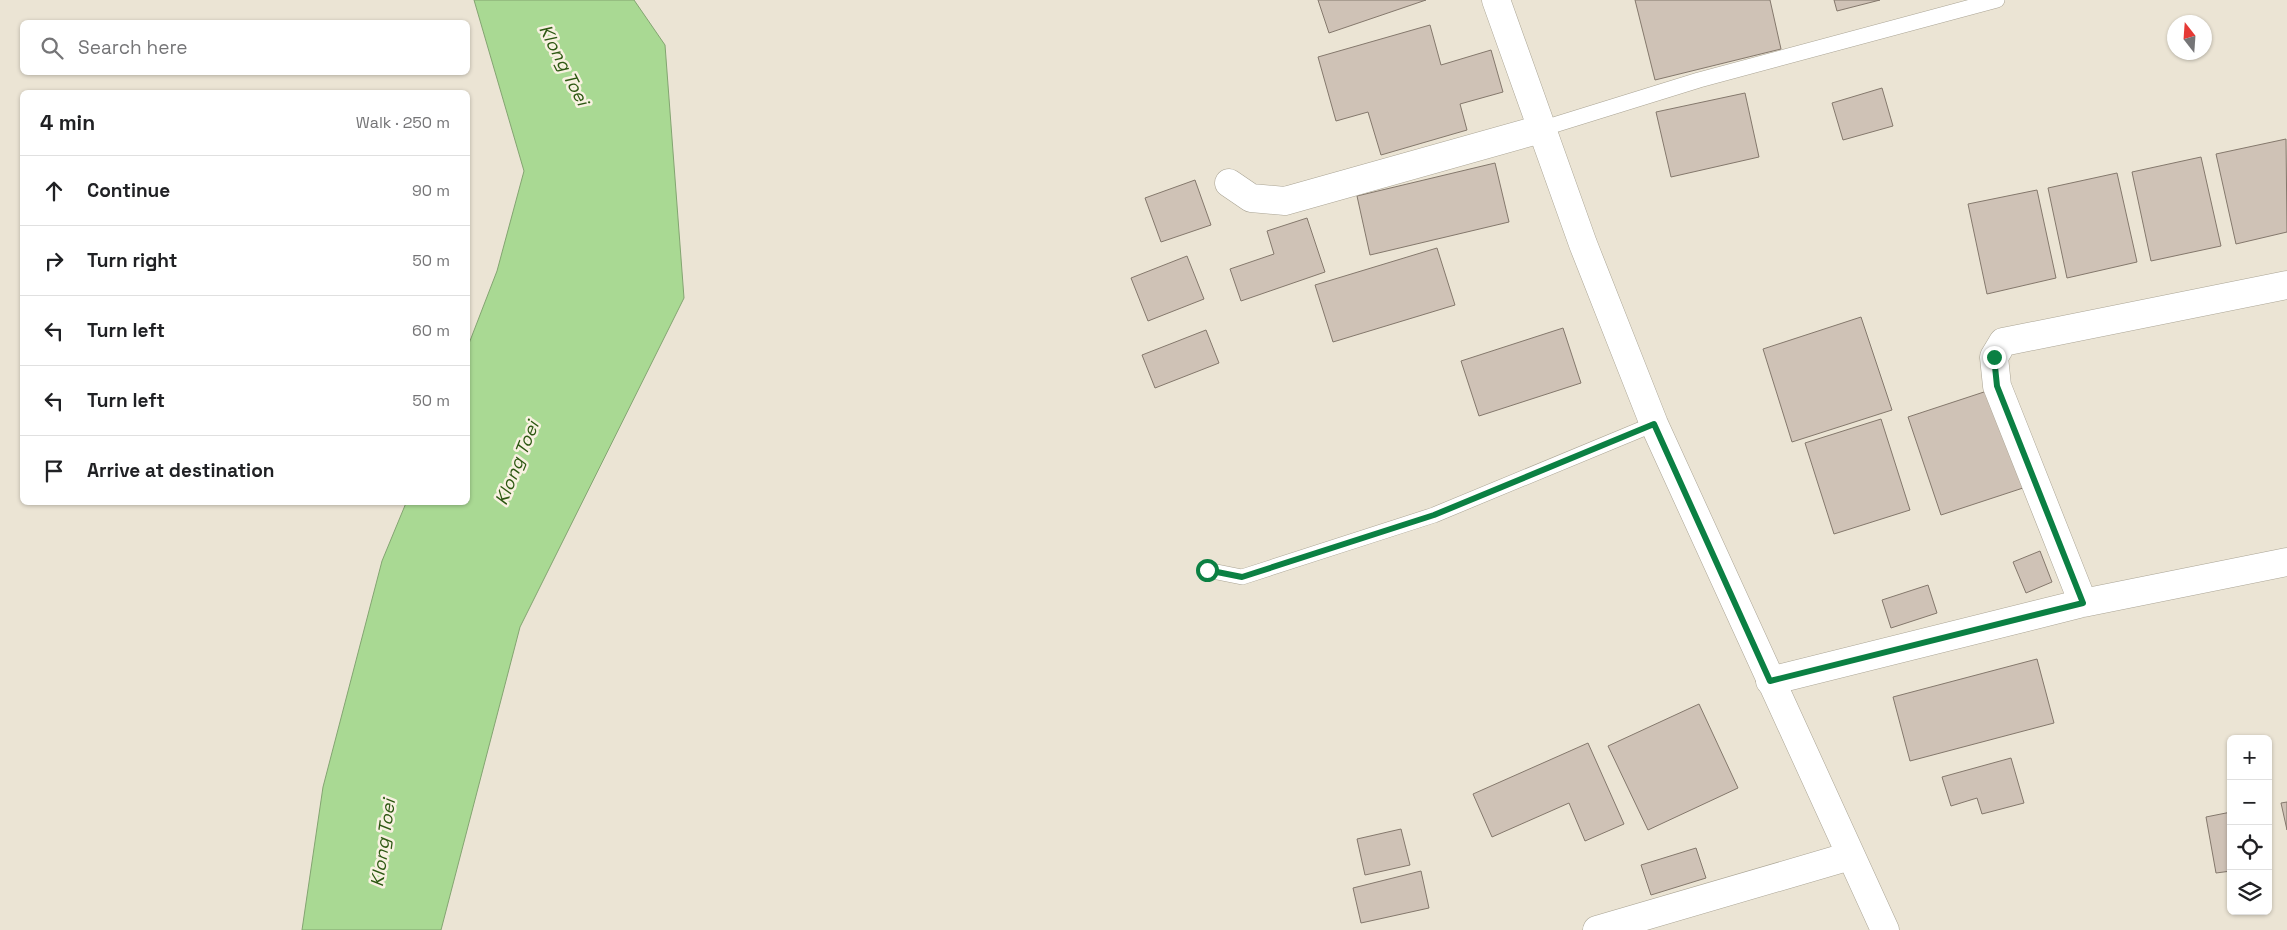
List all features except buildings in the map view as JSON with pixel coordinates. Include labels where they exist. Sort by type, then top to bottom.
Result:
[{"type":"street","points":[[1496,0],[1583,244],[1654,424],[1850,856],[1886,930]]},
{"type":"street","points":[[1229,183],[1251,198],[1285,201],[1541,129]]},
{"type":"street","points":[[2083,603],[1997,386],[1994,357],[2003,342],[2287,285]]},
{"type":"street","points":[[1770,681],[2083,603],[2287,562]]},
{"type":"street","points":[[1596,930],[1850,856]]},
{"type":"lane","points":[[1541,129],[1699,80],[1997,0]]},
{"type":"lane","points":[[1207,570],[1242,577],[1434,515],[1654,424]]},
{"type":"water","name":"Klong Toei","points":[[474,0],[634,0],[665,45],[684,298],[520,627],[441,930],[302,930],[323,787],[382,561],[405,505],[470,505],[470,341],[497,271],[524,171]]},
{"type":"route","points":[[1207,570],[1242,577],[1434,515],[1654,424],[1770,681],[2083,603],[1997,386],[1994,357]]}]
